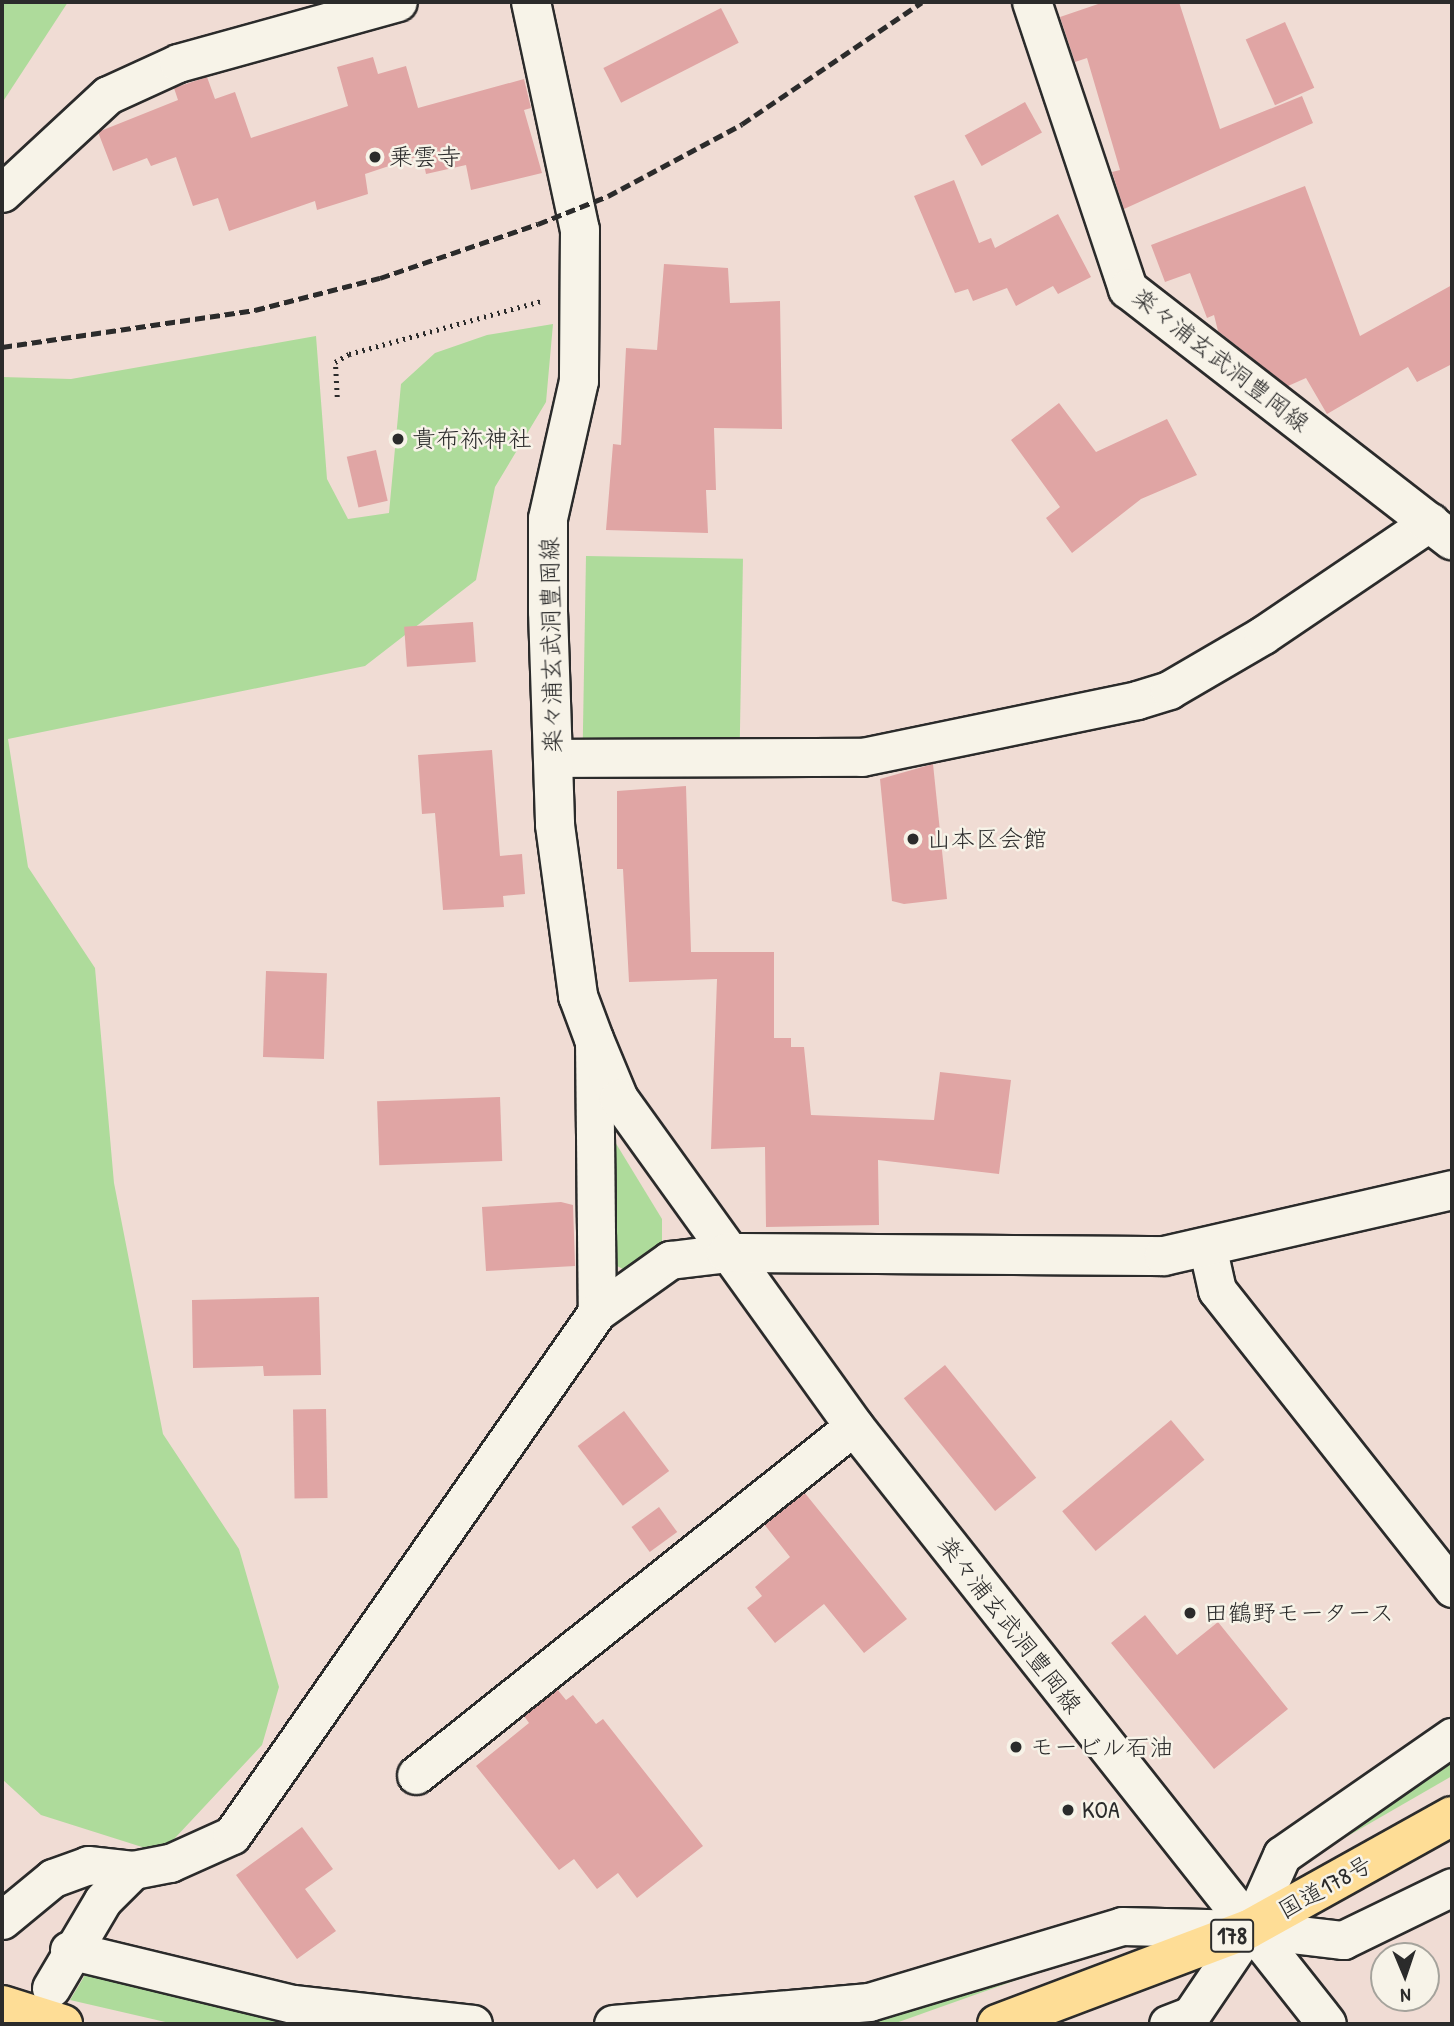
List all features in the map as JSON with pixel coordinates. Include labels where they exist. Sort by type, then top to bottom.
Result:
[{"type":"highway","name":"国道178号","points":[[998,2024],[1249,1929],[1452,1816]]},
{"type":"highway","points":[[2,2005],[63,2024]]},
{"type":"main road","name":"楽々浦玄武洞豊岡線","points":[[531,2],[580,230],[583,290],[579,381],[548,519],[555,825],[578,996],[594,1039],[619,1099],[727,1253],[854,1426],[1249,1929],[1327,2024]]},
{"type":"main road","name":"楽々浦玄武洞豊岡線","points":[[1032,2],[1128,289],[1441,531]]},
{"type":"main road","points":[[727,1253],[1150,1256],[1208,1250],[1452,1190]]},
{"type":"street","points":[[2,193],[108,95],[178,63],[398,2]]},
{"type":"street","points":[[553,758],[862,757],[1137,700],[1169,690],[1441,531]]},
{"type":"street","points":[[594,1039],[597,1312]]},
{"type":"street","points":[[1208,1250],[1217,1290],[1452,1588]]},
{"type":"street","points":[[2,1920],[53,1878],[88,1865],[133,1870],[170,1863],[233,1835],[597,1312],[670,1260],[727,1253]]},
{"type":"street","points":[[416,1775],[854,1426]]},
{"type":"street","points":[[1168,2024],[1191,2015],[1249,1929],[1282,1855],[1452,1737]]},
{"type":"street","points":[[51,1988],[69,1951],[103,1900],[133,1870]]},
{"type":"street","points":[[613,2024],[869,2002],[1122,1926],[1249,1929],[1343,1940],[1452,1887]]},
{"type":"street","points":[[69,1951],[293,2004],[473,2024]]},
{"type":"path","points":[[337,397],[335,362],[349,354],[583,290]]},
{"type":"green space","points":[[2,2],[68,2],[2,103]]},
{"type":"green space","points":[[553,324],[546,402],[495,487],[476,580],[365,666],[8,739],[28,867],[95,968],[114,1183],[163,1434],[239,1549],[279,1687],[262,1745],[161,1853],[41,1815],[2,1779],[2,377],[71,379],[316,336],[327,479],[348,519],[389,513],[401,384],[435,353],[487,335]]},
{"type":"green space","points":[[586,556],[743,559],[740,744],[583,741]]},
{"type":"green space","points":[[609,1132],[662,1219],[662,1242],[629,1272],[613,1264]]},
{"type":"green space","points":[[1452,1758],[1452,1776],[1315,1855]]},
{"type":"green space","points":[[1107,1948],[893,2024],[810,2024]]},
{"type":"green space","points":[[85,1975],[277,2020],[312,2024],[174,2024],[70,2000]]},
{"type":"building","points":[[1104,2],[1179,2],[1220,129],[1302,96],[1313,123],[1124,209],[1112,172],[1120,170],[1087,58],[1075,62],[1060,17]]},
{"type":"building","points":[[721,8],[739,43],[621,103],[603,68]]},
{"type":"building","points":[[1285,22],[1314,88],[1275,105],[1246,39]]},
{"type":"building","points":[[373,57],[378,74],[406,66],[418,108],[524,79],[531,108],[524,110],[542,173],[471,190],[466,165],[426,174],[422,155],[365,174],[368,194],[317,210],[315,201],[229,231],[218,198],[193,206],[176,157],[151,166],[147,158],[113,171],[98,132],[178,100],[174,88],[207,77],[215,99],[235,92],[251,138],[348,106],[337,67]]},
{"type":"building","points":[[1025,102],[1042,133],[982,166],[965,135]]},
{"type":"building","points":[[954,180],[979,243],[991,238],[995,248],[1058,214],[1091,277],[1058,294],[1053,286],[1016,306],[1007,288],[973,301],[968,289],[955,293],[914,196]]},
{"type":"building","points":[[1305,186],[1360,336],[1452,285],[1452,364],[1417,382],[1408,367],[1327,414],[1306,378],[1288,386],[1218,331],[1214,315],[1207,318],[1190,273],[1165,282],[1151,245]]},
{"type":"building","points":[[664,264],[728,268],[730,303],[780,301],[782,429],[714,428],[716,490],[706,490],[708,533],[606,530],[613,444],[621,445],[626,348],[657,350]]},
{"type":"building","points":[[1059,403],[1096,452],[1167,419],[1197,475],[1141,499],[1072,553],[1046,518],[1060,507],[1011,440]]},
{"type":"building","points":[[376,450],[388,501],[358,507],[347,457]]},
{"type":"building","points":[[473,622],[476,662],[407,667],[404,627]]},
{"type":"building","points":[[492,750],[500,856],[522,854],[525,894],[503,896],[504,907],[443,910],[435,813],[422,814],[418,755]]},
{"type":"building","name":"山本区会館","points":[[933,764],[947,899],[904,904],[892,901],[880,779]]},
{"type":"building","points":[[686,786],[691,952],[774,952],[774,1038],[791,1038],[791,1047],[804,1047],[811,1115],[934,1120],[940,1072],[1011,1080],[999,1174],[878,1160],[879,1225],[766,1227],[765,1147],[711,1149],[717,979],[629,982],[623,869],[617,869],[617,791]]},
{"type":"building","points":[[266,971],[327,973],[324,1059],[263,1057]]},
{"type":"building","points":[[500,1097],[502,1161],[379,1165],[377,1101]]},
{"type":"building","points":[[561,1202],[573,1205],[575,1266],[486,1271],[482,1207]]},
{"type":"building","points":[[319,1297],[321,1375],[264,1376],[263,1366],[193,1368],[192,1300]]},
{"type":"building","points":[[945,1365],[1036,1478],[995,1511],[904,1398]]},
{"type":"building","points":[[326,1409],[328,1498],[295,1499],[293,1410]]},
{"type":"building","points":[[624,1411],[669,1471],[623,1506],[578,1446]]},
{"type":"building","points":[[1171,1420],[1204,1460],[1096,1551],[1062,1511]]},
{"type":"building","points":[[804,1492],[907,1619],[864,1653],[824,1604],[775,1643],[747,1608],[762,1596],[755,1587],[790,1557],[764,1524]]},
{"type":"building","points":[[659,1507],[677,1532],[650,1552],[631,1527]]},
{"type":"building","points":[[1145,1615],[1177,1655],[1218,1622],[1288,1709],[1214,1769],[1111,1643]]},
{"type":"building","points":[[557,1689],[566,1700],[573,1695],[596,1724],[603,1719],[703,1846],[637,1898],[618,1873],[597,1889],[574,1859],[559,1870],[476,1766],[529,1723],[524,1716]]},
{"type":"building","points":[[302,1827],[333,1869],[305,1889],[336,1931],[297,1959],[236,1875]]},
{"type":"railway","points":[[2,347],[255,310],[380,278],[538,224],[608,196],[742,124],[922,2]]},
{"type":"place","name":"乗雲寺","points":[[375,157]]},
{"type":"place","name":"貴布祢神社","points":[[398,439]]},
{"type":"place","name":"山本区会館","points":[[913,839]]},
{"type":"place","name":"田鶴野モータース","points":[[1190,1613]]},
{"type":"place","name":"モービル石油","points":[[1016,1747]]},
{"type":"place","name":"KOA","points":[[1068,1810]]}]
